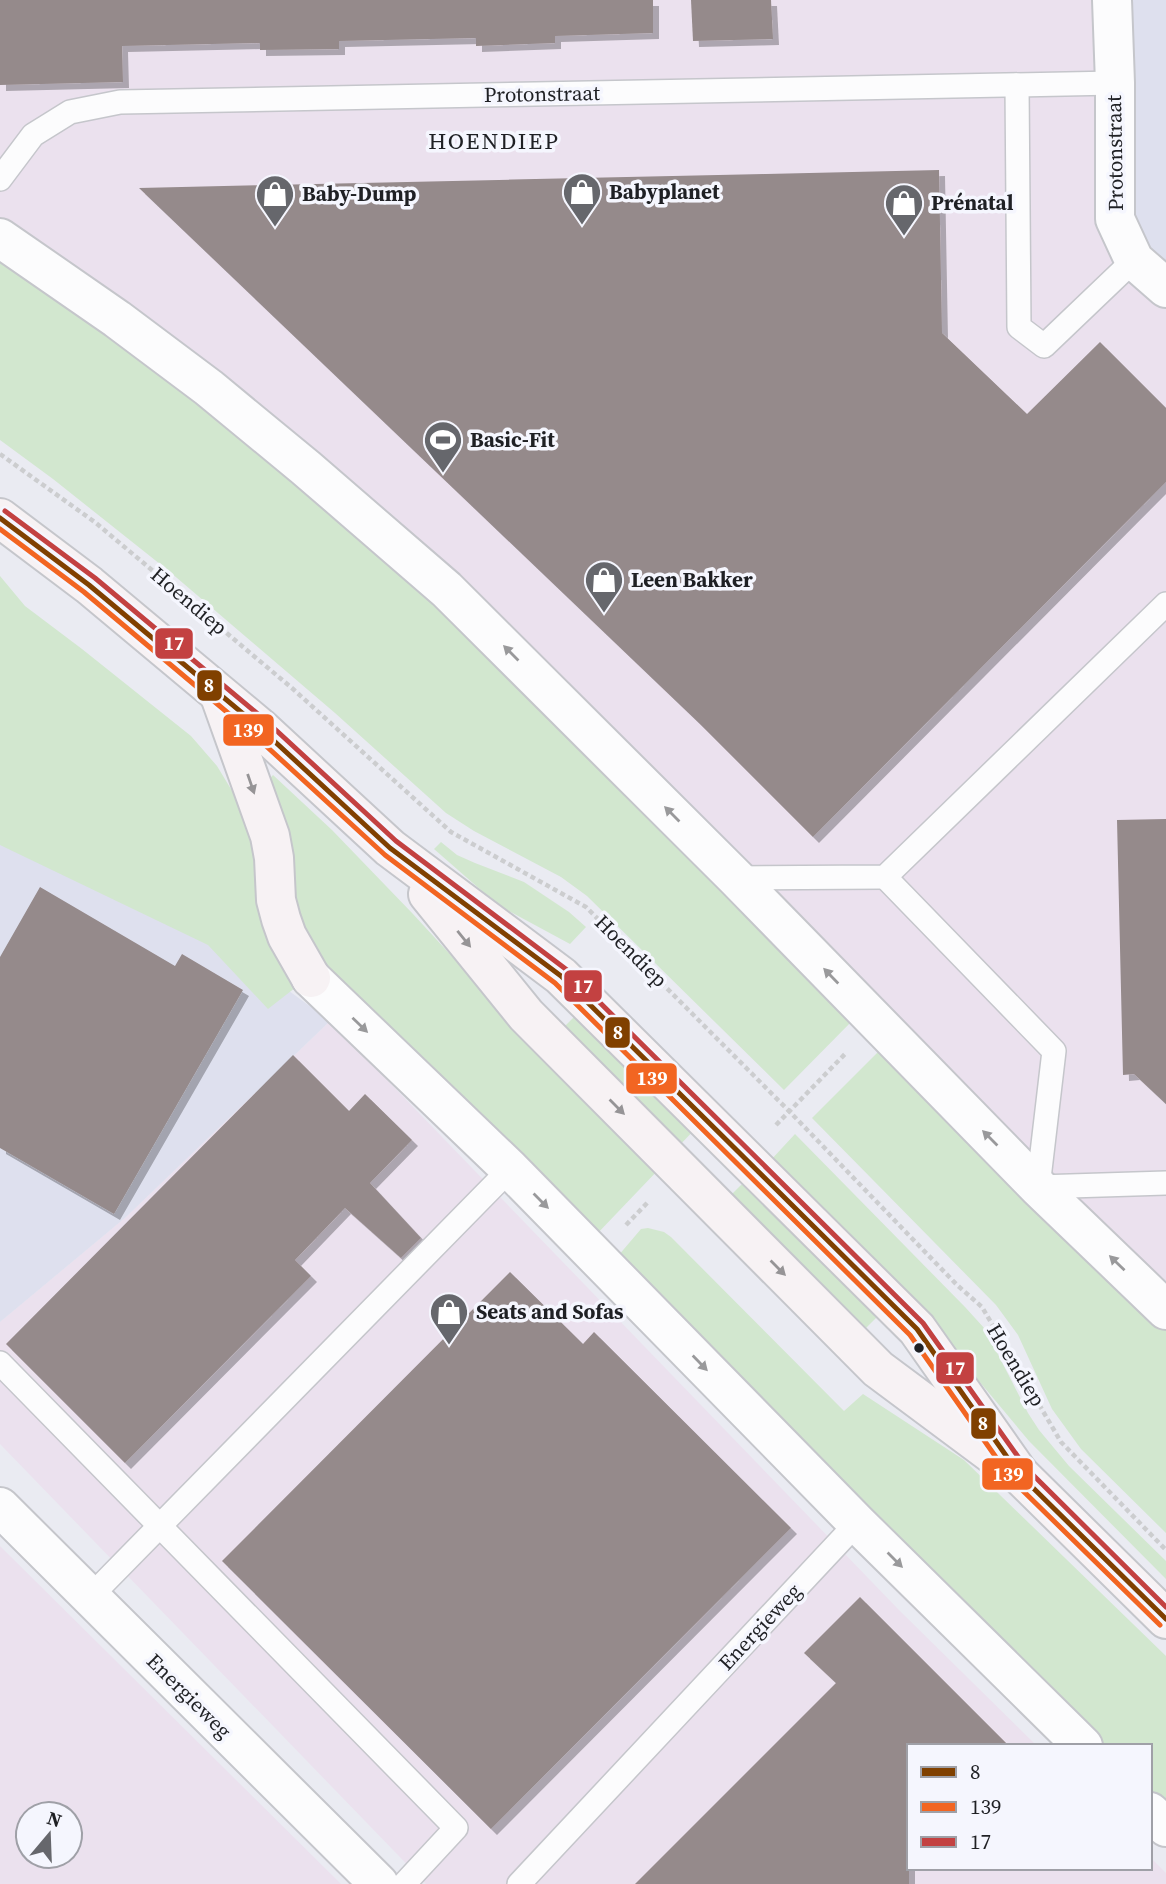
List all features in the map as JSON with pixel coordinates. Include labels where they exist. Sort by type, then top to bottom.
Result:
[{"type":"main road","points":[[0,518],[89,585],[259,727],[390,848],[561,976],[917,1329],[1019,1474]]},
{"type":"main road","points":[[220,696],[270,836],[276,900],[281,919],[287,936],[312,978]]},
{"type":"main road","points":[[390,848],[526,1015],[878,1369],[1019,1474],[1166,1619]]},
{"type":"street","name":"Protonstraat","points":[[1112,0],[1115,219],[1134,260],[1166,288]]},
{"type":"street","points":[[0,238],[117,319],[209,388],[306,468],[465,608],[736,878],[1038,1187],[1166,1310]]},
{"type":"street","points":[[312,978],[509,1169],[857,1522],[1081,1744]]},
{"type":"street","name":"Energieweg","points":[[0,1507],[379,1884]]},
{"type":"street","points":[[1152,1814],[1166,1827]]},
{"type":"lane","name":"Protonstraat","points":[[0,179],[33,135],[70,112],[120,102],[1115,83]]},
{"type":"lane","points":[[1017,85],[1019,327],[1044,346],[1134,260]]},
{"type":"lane","points":[[736,878],[885,877],[1166,604]]},
{"type":"lane","points":[[885,877],[1055,1051],[1038,1187],[1166,1183]]},
{"type":"lane","points":[[90,1597],[509,1169]]},
{"type":"lane","points":[[0,1363],[456,1828],[404,1884]]},
{"type":"lane","name":"Energieweg","points":[[519,1884],[857,1522]]},
{"type":"path","name":"Hoendiep","points":[[0,454],[96,523],[293,689],[451,832],[586,907],[957,1285],[982,1307],[1061,1442],[1166,1550]]},
{"type":"shaded area","points":[[0,0],[1111,0],[1166,280],[1166,1308],[315,478],[0,259]]},
{"type":"shaded area","points":[[1111,0],[1166,0],[1166,280],[1150,280],[1120,168]]},
{"type":"shaded area","points":[[0,779],[330,1021],[126,1217],[0,1322]]},
{"type":"shaded area","points":[[330,1021],[899,1610],[1035,1744],[907,1744],[907,1870],[1152,1870],[1152,1859],[1166,1873],[1166,1884],[426,1884],[0,1444],[0,1322],[126,1217]]},
{"type":"shaded area","points":[[0,1546],[341,1884],[0,1884]]},
{"type":"green space","points":[[0,256],[137,351],[360,530],[854,1019],[784,1090],[587,896],[561,877],[474,831],[446,813],[335,713],[170,572],[0,440]]},
{"type":"green space","points":[[0,576],[25,606],[191,736],[217,766],[237,799],[300,984],[268,1009],[208,945],[0,845]]},
{"type":"green space","points":[[273,775],[332,830],[492,1000],[660,1168],[595,1236],[326,969],[301,924],[264,785]]},
{"type":"green space","points":[[441,842],[457,855],[524,882],[569,912],[586,927],[570,944],[498,905],[434,849]]},
{"type":"green space","points":[[579,1012],[696,1128],[677,1148],[560,1031]]},
{"type":"green space","points":[[883,1047],[1166,1324],[1166,1533],[1081,1449],[1052,1409],[1018,1335],[996,1305],[812,1118]]},
{"type":"green space","points":[[795,1134],[985,1329],[1039,1430],[1069,1466],[1166,1561],[1166,1579],[1029,1441],[938,1332],[770,1161]]},
{"type":"green space","points":[[747,1179],[882,1312],[862,1332],[728,1198]]},
{"type":"green space","points":[[641,1229],[664,1232],[671,1237],[844,1411],[863,1394],[964,1460],[1166,1656],[1166,1807],[1152,1793],[1152,1744],[1103,1744],[618,1256]]},
{"type":"building","points":[[0,0],[653,0],[653,33],[555,36],[555,43],[476,46],[476,38],[339,41],[339,49],[260,50],[260,43],[122,46],[123,82],[0,85]]},
{"type":"building","points":[[691,0],[771,0],[773,39],[693,41]]},
{"type":"building","points":[[939,170],[942,333],[1027,414],[1100,342],[1166,408],[1166,482],[813,837],[699,723],[139,188]]},
{"type":"building","points":[[1166,819],[1166,1104],[1134,1074],[1123,1075],[1117,820]]},
{"type":"building","points":[[40,887],[175,966],[182,954],[243,990],[114,1214],[0,1148],[0,957]]},
{"type":"building","points":[[293,1055],[349,1111],[365,1094],[412,1140],[370,1183],[421,1238],[401,1258],[345,1208],[295,1260],[311,1276],[125,1463],[6,1344]]},
{"type":"building","points":[[510,1272],[583,1344],[594,1332],[791,1528],[491,1829],[222,1561]]},
{"type":"building","points":[[860,1597],[1007,1744],[907,1744],[909,1884],[635,1884],[836,1683],[804,1653]]},
{"type":"transit line","name":"17","points":[[5,511],[95,578],[265,720],[396,841],[567,970],[923,1323],[1026,1468],[1166,1607]]},
{"type":"transit line","name":"8","points":[[0,518],[89,585],[259,727],[390,848],[561,976],[917,1329],[1019,1474],[1166,1619]]},
{"type":"transit line","name":"139","points":[[0,529],[84,592],[253,734],[385,855],[555,983],[910,1335],[1012,1480],[1160,1625]]},
{"type":"place","name":"Babyplanet","points":[[582,226]]},
{"type":"place","name":"Baby-Dump","points":[[275,228]]},
{"type":"place","name":"Prénatal","points":[[904,237]]},
{"type":"place","name":"Basic-Fit","points":[[443,474]]},
{"type":"place","name":"Leen Bakker","points":[[604,614]]},
{"type":"place","name":"Seats and Sofas","points":[[449,1346]]},
{"type":"district","name":"HOENDIEP","points":[[494,141]]}]
